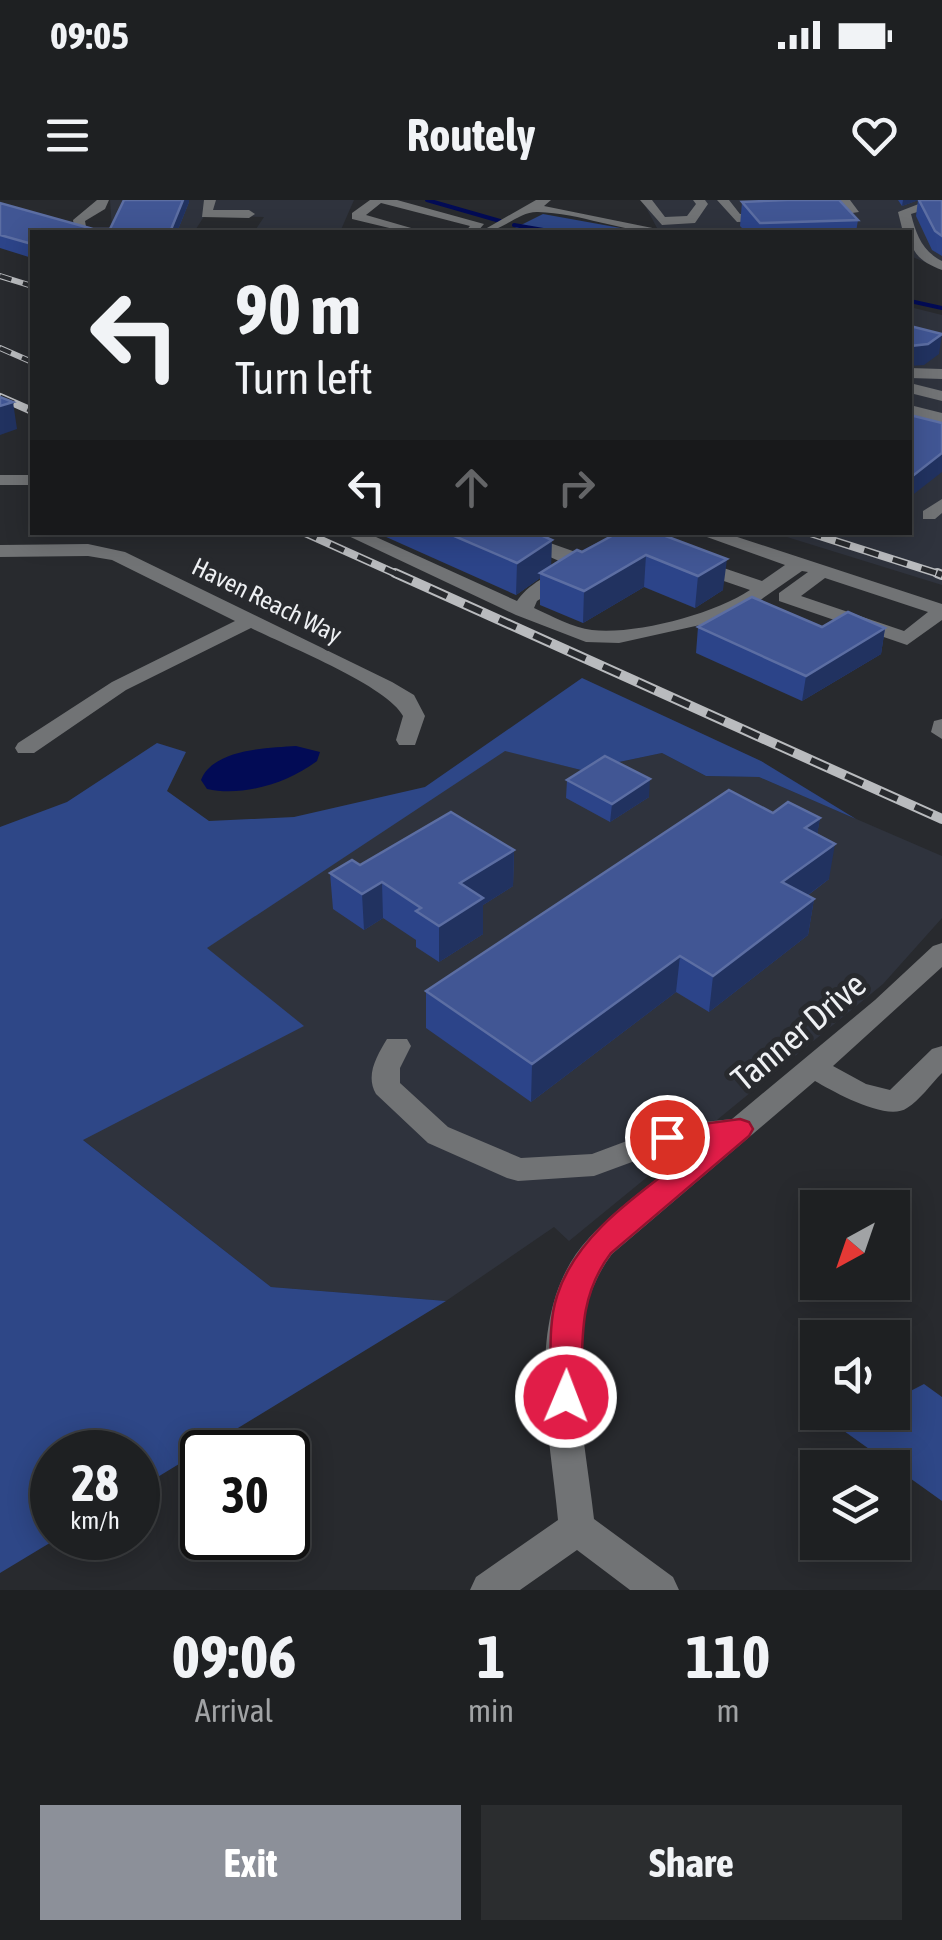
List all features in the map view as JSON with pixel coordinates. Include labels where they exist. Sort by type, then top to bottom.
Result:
[{"type":"street","points":[[63,223],[81,230],[80,220],[104,200]]},
{"type":"street","points":[[409,230],[356,216],[380,200],[478,224],[473,230]]},
{"type":"street","points":[[490,230],[545,200]]},
{"type":"street","points":[[646,200],[669,229]]},
{"type":"street","points":[[532,207],[669,229],[691,220],[702,204],[699,200]]},
{"type":"street","points":[[723,200],[738,226],[770,217],[840,219],[854,210],[844,200]]},
{"type":"street","points":[[755,200],[770,217]]},
{"type":"street","points":[[788,200],[802,216]]},
{"type":"street","points":[[820,200],[840,219]]},
{"type":"street","points":[[909,230],[904,212],[940,202]]},
{"type":"street","points":[[415,230],[440,216]]},
{"type":"street","points":[[912,236],[924,257],[942,266]]},
{"type":"street","points":[[912,373],[942,374]]},
{"type":"street","points":[[912,388],[942,396]]},
{"type":"street","points":[[912,410],[942,418]]},
{"type":"street","points":[[912,428],[942,436]]},
{"type":"street","points":[[0,480],[30,480]]},
{"type":"street","points":[[356,535],[586,636],[619,636],[702,619],[764,588],[800,564]]},
{"type":"street","points":[[510,535],[582,564]]},
{"type":"street","points":[[711,535],[942,610]]},
{"type":"street","name":"Haven Reach Way","points":[[0,551],[88,550],[118,556],[385,686],[406,700],[414,716],[407,740]]},
{"type":"street","points":[[523,611],[528,598],[582,564],[607,555]]},
{"type":"street","points":[[670,558],[764,588]]},
{"type":"street","points":[[822,571],[786,597],[906,639],[942,610]]},
{"type":"street","points":[[26,748],[119,686],[252,620]]},
{"type":"street","name":"Tanner Drive","points":[[577,1528],[566,1397],[567,1323],[576,1283],[601,1245],[885,1007],[942,952]]},
{"type":"street","points":[[397,1046],[386,1068],[386,1086],[438,1136],[518,1170],[594,1165],[667,1137],[740,1129]]},
{"type":"street","points":[[813,1068],[856,1092],[896,1102],[942,1056]]},
{"type":"street","points":[[489,1590],[577,1528],[660,1590]]},
{"type":"shaded area","points":[[110,200],[354,200],[341,230],[255,230],[264,217],[205,215],[195,230],[105,230],[112,228]]},
{"type":"shaded area","points":[[642,200],[942,200],[942,269],[912,257],[912,230],[657,228]]},
{"type":"shaded area","points":[[543,214],[632,230],[511,230]]},
{"type":"shaded area","points":[[912,308],[942,315],[942,585],[780,535],[912,535]]},
{"type":"shaded area","points":[[582,678],[761,761],[856,819],[759,777],[706,776],[662,753],[581,770],[505,751],[207,948],[304,1026],[83,1140],[271,1287],[446,1301],[235,1430],[180,1430],[180,1463],[160,1476],[160,1430],[30,1430],[30,1555],[0,1573],[0,827],[67,802],[157,743],[186,752],[167,791],[209,821],[294,817],[425,787]]},
{"type":"shaded area","points":[[296,746],[320,752],[317,761],[279,782],[221,791],[207,789],[201,780],[207,770],[229,756]]},
{"type":"shaded area","points":[[505,750],[581,770],[662,753],[706,776],[759,777],[942,856],[942,918],[883,984],[569,1241],[554,1227],[446,1301],[271,1287],[82,1139],[303,1026],[206,948]]},
{"type":"shaded area","points":[[924,1384],[942,1397],[942,1501],[910,1478],[910,1450],[871,1450],[843,1430],[910,1430],[910,1391]]},
{"type":"building","points":[[124,200],[183,200],[171,230],[30,230],[30,243],[0,235],[0,203],[93,229],[110,229]]},
{"type":"building","points":[[839,200],[858,220],[760,223],[742,202]]},
{"type":"building","points":[[919,200],[942,200],[942,236],[935,231]]},
{"type":"building","points":[[912,326],[942,334],[928,344],[912,346]]},
{"type":"building","points":[[912,416],[942,423],[942,453],[912,476]]},
{"type":"building","points":[[452,535],[541,535],[552,540],[517,563]]},
{"type":"building","points":[[613,535],[663,535],[727,559],[698,576],[646,555],[584,591],[540,573],[577,550],[582,552]]},
{"type":"building","points":[[752,597],[822,627],[848,612],[885,628],[806,676],[698,627]]},
{"type":"building","points":[[605,756],[650,779],[612,804],[567,780]]},
{"type":"building","points":[[729,790],[773,813],[788,802],[820,818],[805,828],[835,844],[782,882],[814,899],[713,976],[680,956],[532,1064],[426,991]]},
{"type":"building","points":[[451,812],[514,850],[460,883],[483,898],[439,926],[416,911],[421,908],[382,882],[362,894],[330,873],[352,860],[360,865]]},
{"type":"waterway","points":[[427,200],[500,221]]},
{"type":"waterway","points":[[514,225],[543,230]]},
{"type":"waterway","points":[[912,301],[942,308]]},
{"type":"railway","points":[[0,276],[30,285]]},
{"type":"railway","points":[[0,348],[30,361]]},
{"type":"railway","points":[[0,397],[30,410]]},
{"type":"railway","points":[[310,535],[401,576]]},
{"type":"railway","points":[[816,535],[942,575],[937,573]]},
{"type":"railway","points":[[395,573],[942,819]]},
{"type":"route","points":[[566,1397],[570,1299],[584,1268],[601,1245],[740,1129],[667,1137]]}]
